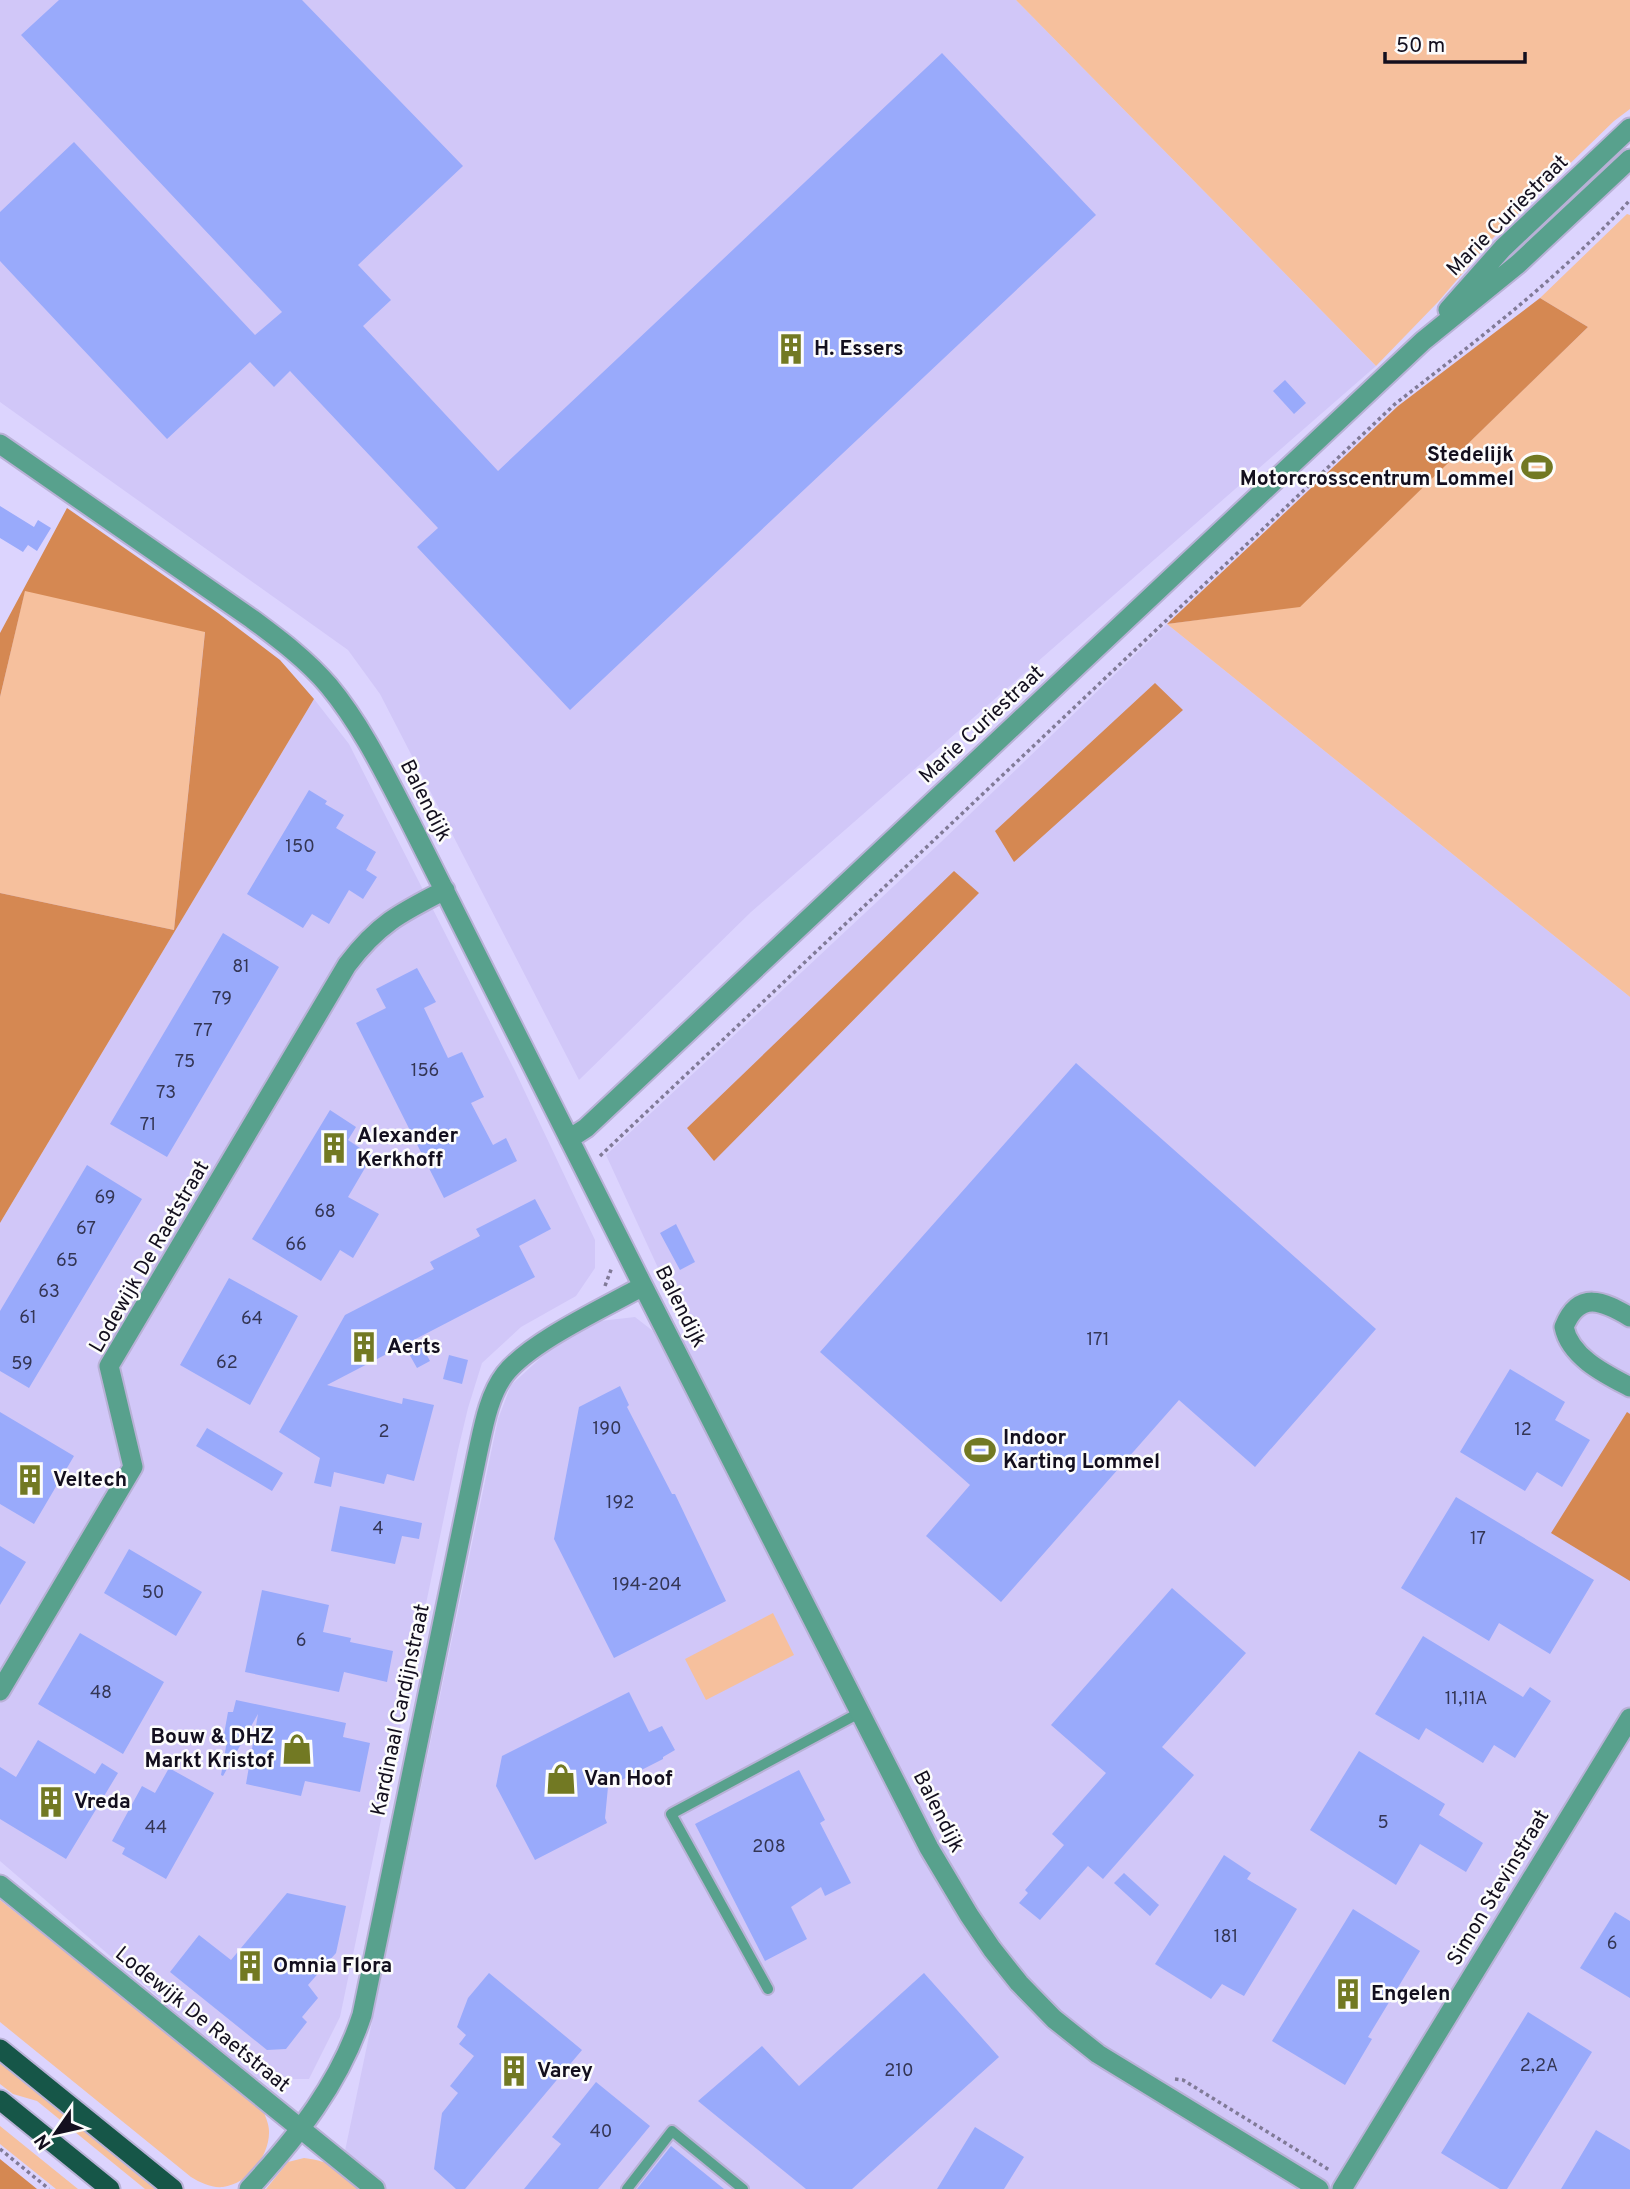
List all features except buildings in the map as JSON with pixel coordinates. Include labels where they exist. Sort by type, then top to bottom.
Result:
[{"type":"highway","points":[[0,2049],[173,2189]]},
{"type":"highway","points":[[0,2100],[110,2189]]},
{"type":"street","name":"Marie Curiestraat","points":[[1423,341],[1503,248],[1630,128]]},
{"type":"street","name":"Marie Curiestraat","points":[[569,1139],[586,1128],[698,1024],[1423,341],[1518,264],[1630,159]]},
{"type":"street","name":"Balendijk","points":[[0,444],[252,619],[328,685],[370,745],[950,1885],[992,1949],[1019,1983],[1054,2019],[1098,2054],[1319,2189]]},
{"type":"street","name":"Lodewijk De Raetstraat","points":[[0,1691],[133,1467],[109,1366],[347,965],[381,926],[445,890]]},
{"type":"street","name":"Kardinaal Cardijnstraat","points":[[250,2189],[300,2128],[341,2069],[362,2015],[477,1456],[493,1398],[505,1374],[523,1356],[643,1286]]},
{"type":"street","points":[[1630,1317],[1597,1301],[1584,1303],[1574,1310],[1564,1327],[1566,1337],[1573,1348],[1592,1365],[1630,1387]]},
{"type":"street","name":"Simon Stevinstraat","points":[[1344,2185],[1630,1718]]},
{"type":"street","name":"Lodewijk De Raetstraat","points":[[0,1885],[375,2189]]},
{"type":"lane","points":[[768,1989],[671,1814],[862,1712]]},
{"type":"lane","points":[[627,2189],[672,2132],[743,2189]]},
{"type":"path","points":[[603,1165],[600,1156],[1395,404],[1527,301],[1597,238],[1630,200]]},
{"type":"path","points":[[1171,2078],[1183,2080],[1344,2185]]},
{"type":"path","points":[[0,2149],[49,2189]]},
{"type":"shaded area","points":[[0,0],[1016,0],[1376,366],[751,912],[579,1080],[380,694],[348,650],[0,402]]},
{"type":"shaded area","points":[[1016,0],[1630,0],[1630,109],[1614,121],[1493,238],[1438,302],[1376,366]]},
{"type":"shaded area","name":"Stedelijk Motorcrosscentrum Lommel","points":[[1627,214],[1630,215],[1630,997],[1167,624],[1300,606],[1588,327],[1540,298]]},
{"type":"shaded area","points":[[1540,298],[1588,327],[1300,607],[1167,624],[1398,406]]},
{"type":"shaded area","points":[[67,508],[218,613],[280,660],[314,699],[0,1223],[0,893],[174,930],[205,632],[25,591],[0,697],[0,633]]},
{"type":"shaded area","points":[[25,590],[205,631],[174,930],[0,893],[0,697]]},
{"type":"shaded area","points":[[1167,624],[1630,997],[1630,2189],[365,2189],[341,2170],[498,1419],[511,1385],[558,1342],[600,1321],[635,1317],[653,1331],[664,1352],[689,1335],[606,1155],[941,842]]},
{"type":"shaded area","points":[[1155,683],[1183,710],[1014,862],[995,831]]},
{"type":"shaded area","points":[[314,699],[349,744],[515,1071],[595,1240],[595,1268],[576,1296],[521,1327],[482,1363],[458,1450],[340,2017],[309,2079],[253,2079],[0,1861],[0,1223]]},
{"type":"shaded area","points":[[954,871],[979,893],[714,1161],[687,1128]]},
{"type":"shaded area","points":[[1627,1412],[1630,1414],[1630,1581],[1551,1533]]},
{"type":"shaded area","points":[[773,1613],[794,1655],[706,1700],[685,1659]]},
{"type":"shaded area","points":[[0,1900],[263,2109],[269,2128],[268,2140],[256,2167],[249,2174],[232,2185],[223,2187],[206,2185],[191,2177],[0,2022]]},
{"type":"shaded area","points":[[0,2063],[155,2189],[145,2189],[37,2101],[13,2094],[0,2084]]},
{"type":"shaded area","points":[[0,2126],[78,2189],[56,2189],[0,2144]]},
{"type":"shaded area","points":[[304,2158],[330,2165],[365,2189],[266,2189],[288,2162]]},
{"type":"shaded area","points":[[0,2159],[37,2189],[0,2189]]},
{"type":"place","name":"H. Essers","points":[[791,349]]},
{"type":"place","name":"Stedelijk Motorcrosscentrum Lommel","points":[[1537,467]]},
{"type":"place","name":"Alexander Kerkhoff","points":[[334,1148]]},
{"type":"place","name":"Aerts","points":[[364,1347]]},
{"type":"place","name":"Indoor Karting Lommel","points":[[980,1450]]},
{"type":"place","name":"Veltech","points":[[30,1480]]},
{"type":"place","name":"Bouw & DHZ Markt Kristof","points":[[297,1749]]},
{"type":"place","name":"Van Hoof","points":[[561,1779]]},
{"type":"place","name":"Vreda","points":[[51,1802]]},
{"type":"place","name":"Omnia Flora","points":[[250,1966]]},
{"type":"place","name":"Engelen","points":[[1348,1994]]},
{"type":"place","name":"Varey","points":[[514,2071]]}]
